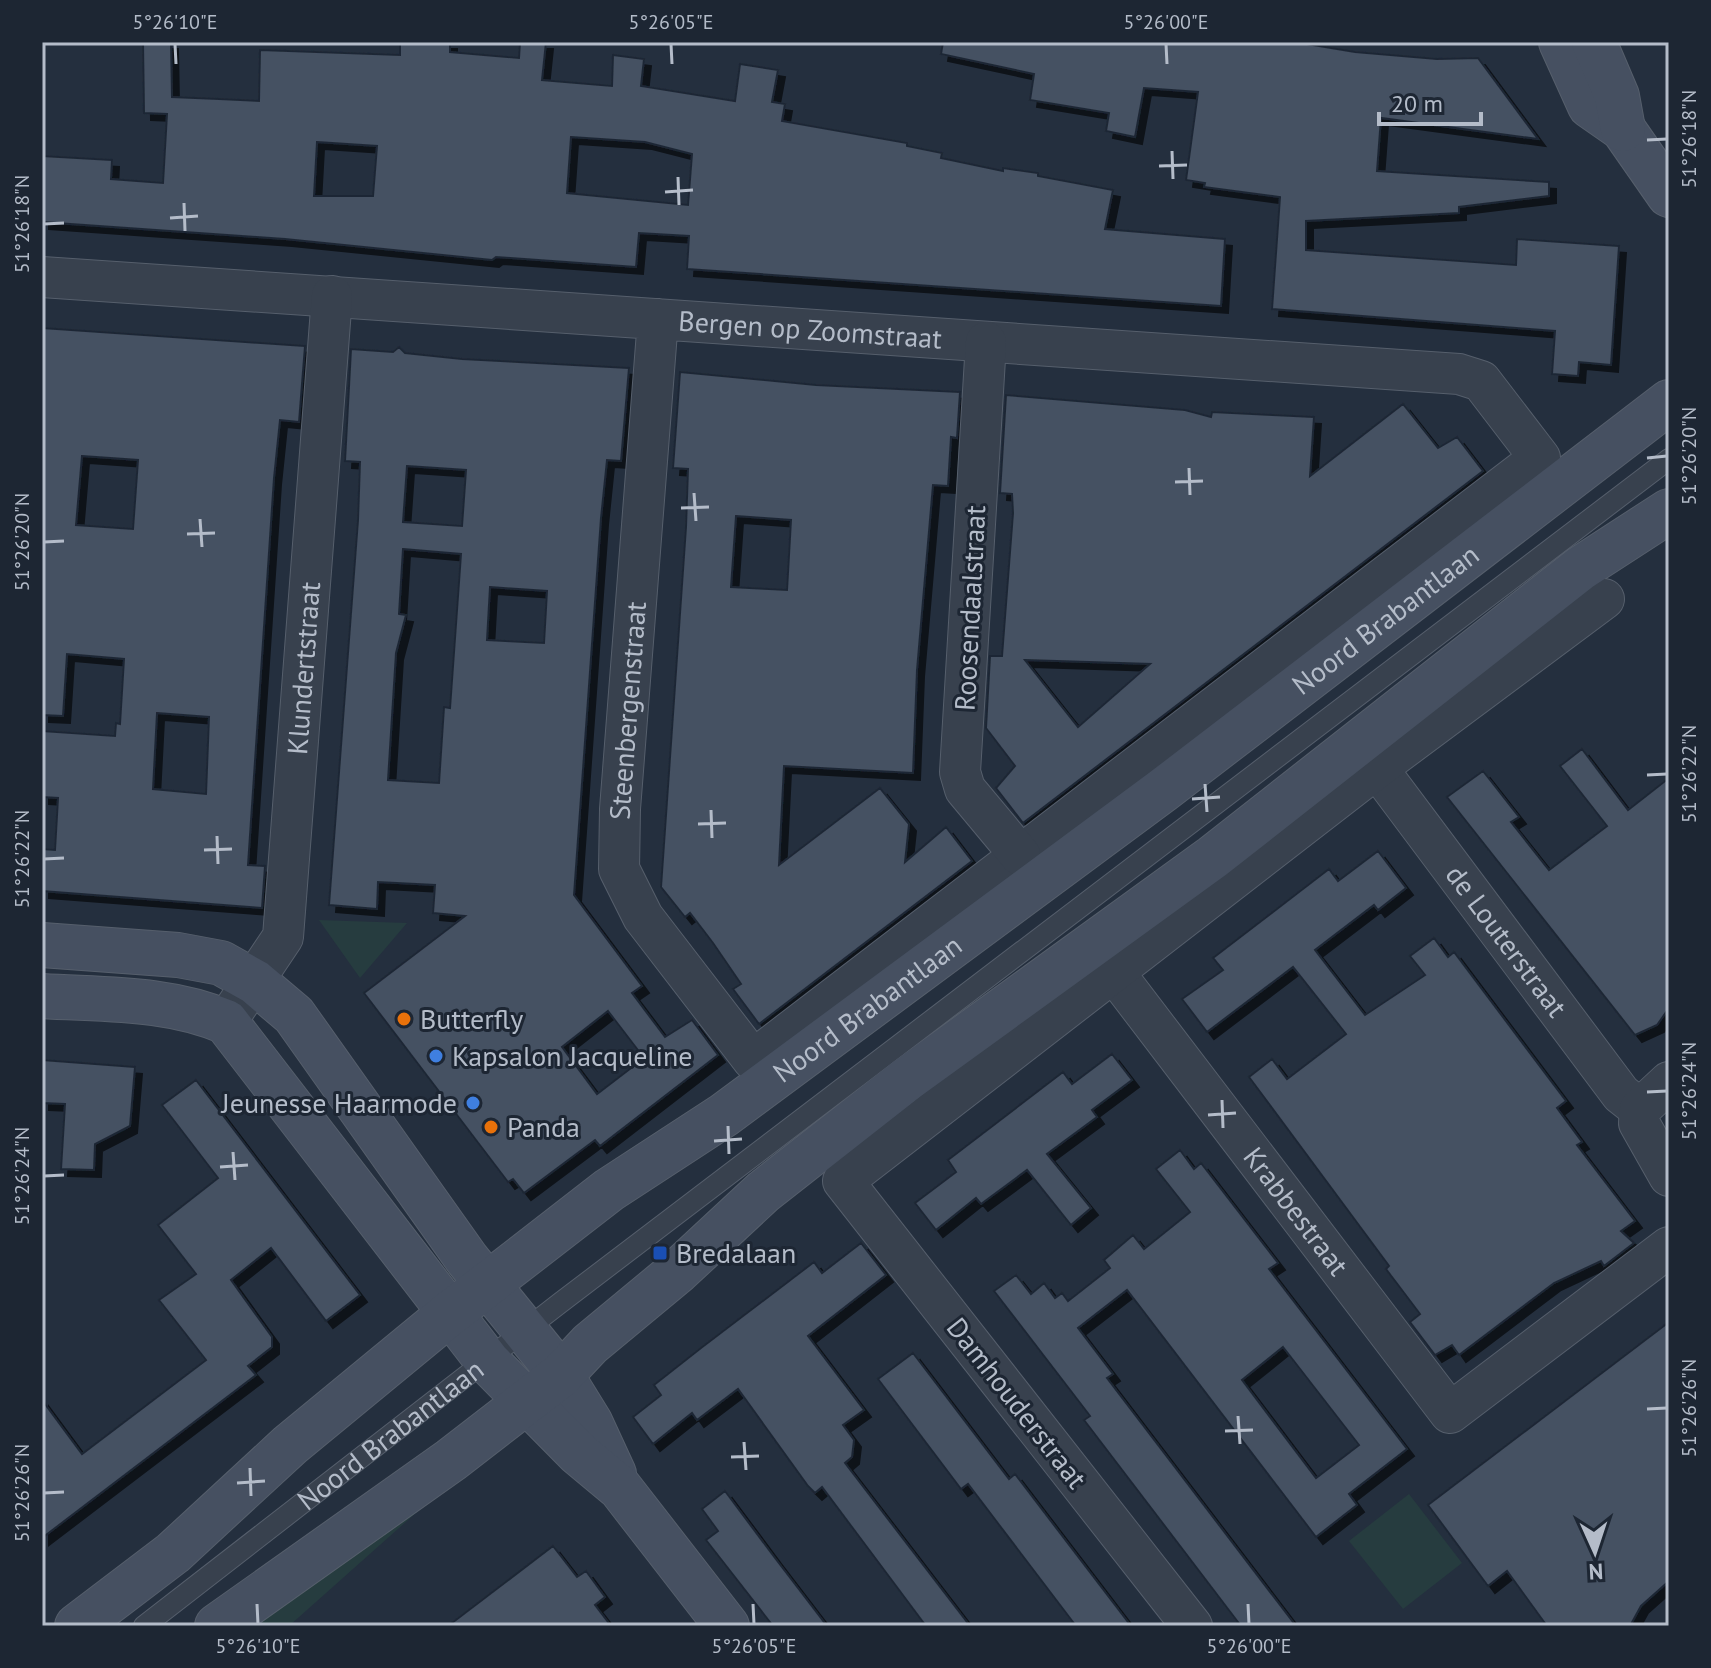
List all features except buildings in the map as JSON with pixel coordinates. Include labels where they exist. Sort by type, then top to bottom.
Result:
[{"type":"main road","points":[[1561,42],[1590,106],[1623,129],[1669,195]]},
{"type":"main road","points":[[1594,42],[1617,96],[1623,129]]},
{"type":"main road","name":"Noord Brabantlaan","points":[[77,1626],[173,1553],[290,1445],[449,1314],[609,1190],[724,1115],[1163,790],[1669,402]]},
{"type":"main road","name":"Noord Brabantlaan","points":[[217,1626],[310,1557],[355,1530],[544,1388],[763,1192],[907,1079],[1213,857],[1581,568],[1669,511]]},
{"type":"main road","points":[[42,945],[221,963],[255,982],[294,1015],[487,1286],[527,1331],[544,1388]]},
{"type":"main road","points":[[42,996],[165,1004],[195,1009],[226,1022],[488,1362],[544,1388],[590,1422],[620,1488],[727,1626]]},
{"type":"street","name":"Bergen op Zoomstraat","points":[[42,277],[1459,374],[1481,381],[1540,458]]},
{"type":"street","name":"Klundertstraat","points":[[226,1022],[283,937],[332,296]]},
{"type":"street","name":"Steenbergenstraat","points":[[658,319],[620,809],[619,869],[643,917],[753,1060]]},
{"type":"street","name":"Roosendaalstraat","points":[[986,342],[960,772],[965,789],[1020,855]]},
{"type":"street","name":"Noord Brabantlaan","points":[[753,1060],[1540,458]]},
{"type":"street","points":[[1113,971],[1604,599]]},
{"type":"street","name":"de Louterstraat","points":[[1377,768],[1621,1094],[1640,1109]]},
{"type":"street","name":"Damhouderstraat","points":[[1113,971],[843,1181],[1192,1626]]},
{"type":"street","name":"Krabbestraat","points":[[1113,971],[1450,1413],[1669,1247]]},
{"type":"street","points":[[1669,1082],[1640,1109],[1639,1123],[1669,1176]]},
{"type":"lane","name":"Noord Brabantlaan","points":[[144,1626],[1669,459]]},
{"type":"green space","points":[[319,920],[407,923],[360,978]]},
{"type":"green space","points":[[472,1463],[289,1626],[235,1626]]},
{"type":"green space","points":[[1409,1494],[1462,1563],[1403,1609],[1349,1541]]},
{"type":"place","name":"Butterfly","points":[[404,1019]]},
{"type":"place","name":"Kapsalon Jacqueline","points":[[436,1056]]},
{"type":"place","name":"Jeunesse Haarmode","points":[[473,1103]]},
{"type":"place","name":"Panda","points":[[491,1127]]},
{"type":"place","name":"Bredalaan","points":[[660,1253]]}]
